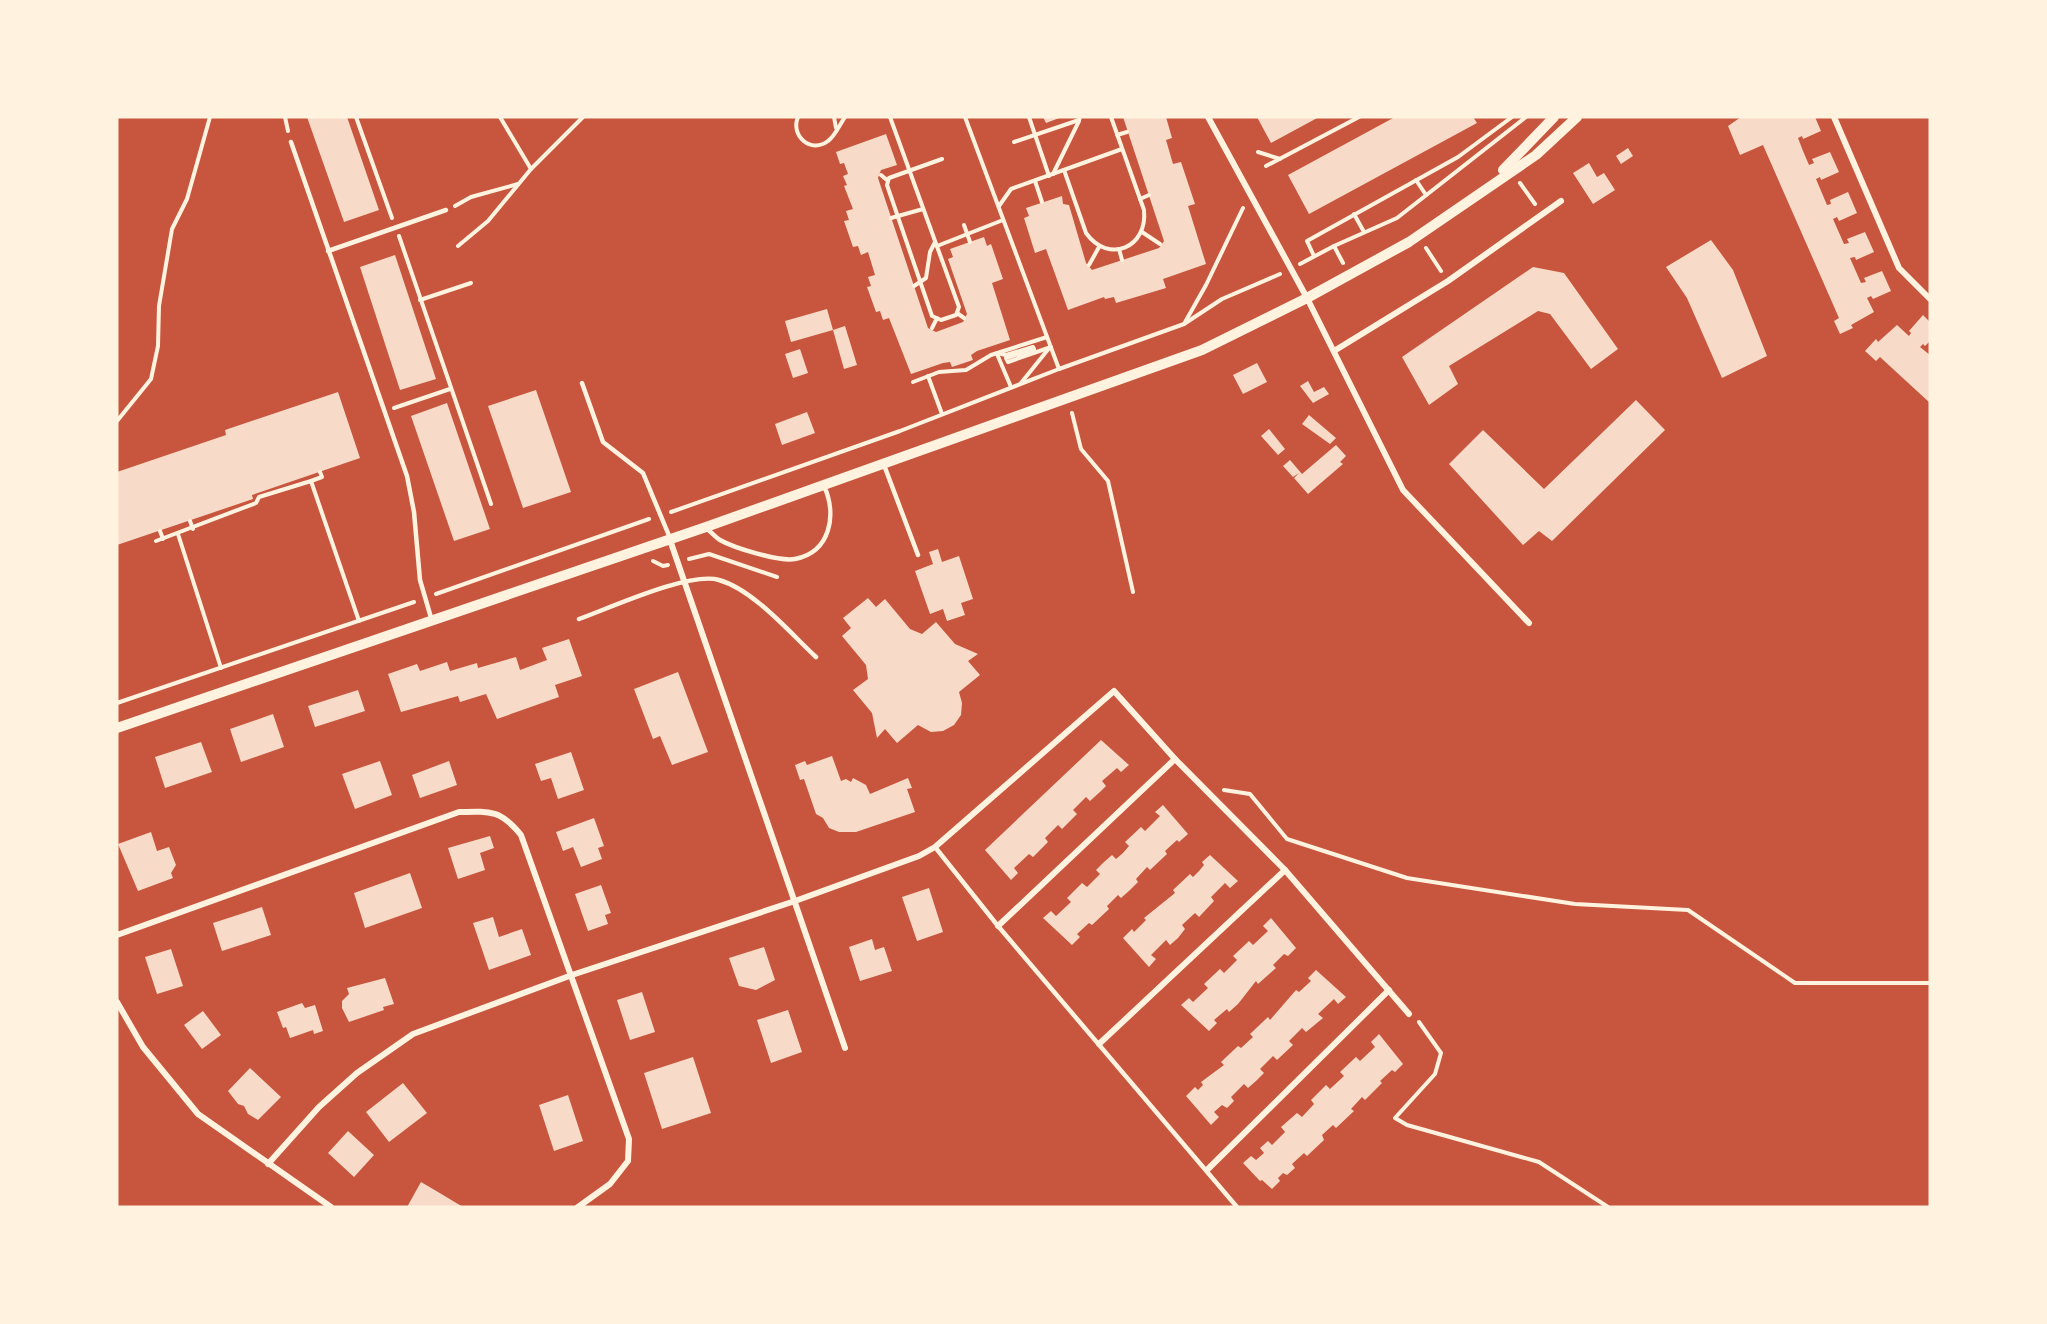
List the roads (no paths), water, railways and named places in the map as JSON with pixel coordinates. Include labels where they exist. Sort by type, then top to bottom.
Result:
[{"type":"street","points":[[1208,117],[1292,269],[1403,490],[1529,623]]},
{"type":"street","points":[[1491,183],[1554,117]]},
{"type":"street","points":[[117,728],[706,528],[1202,350],[1307,298],[1409,242],[1491,183],[1536,155],[1577,117]]},
{"type":"street","points":[[1834,117],[1899,268],[1930,299]]},
{"type":"street","points":[[1334,351],[1448,281],[1561,201]]},
{"type":"street","points":[[670,540],[845,1048]]},
{"type":"street","points":[[268,1164],[319,1107],[357,1073],[412,1035],[572,975],[795,901],[919,856],[935,847],[1114,691],[1175,759],[1285,870],[1409,1014]]},
{"type":"street","points":[[998,926],[1175,759]]},
{"type":"street","points":[[117,935],[459,812],[488,811],[507,818],[521,835],[629,1139],[628,1161],[610,1184],[578,1207]]},
{"type":"street","points":[[1099,1044],[1285,870]]},
{"type":"street","points":[[1207,1170],[1389,990]]},
{"type":"street","points":[[117,1002],[143,1047],[198,1114],[332,1207]]},
{"type":"lane","points":[[291,142],[412,494],[416,560],[432,621]]},
{"type":"lane","points":[[328,251],[446,210]]},
{"type":"lane","points":[[582,383],[603,442],[643,473],[670,540]]},
{"type":"lane","points":[[884,465],[918,555]]},
{"type":"lane","points":[[706,528],[719,540],[772,557],[794,560],[814,549],[829,531],[832,516],[831,500],[824,486]]},
{"type":"lane","points":[[579,619],[684,581],[703,578],[720,580],[754,600],[816,657]]},
{"type":"lane","points":[[935,847],[998,926],[1237,1207]]}]
